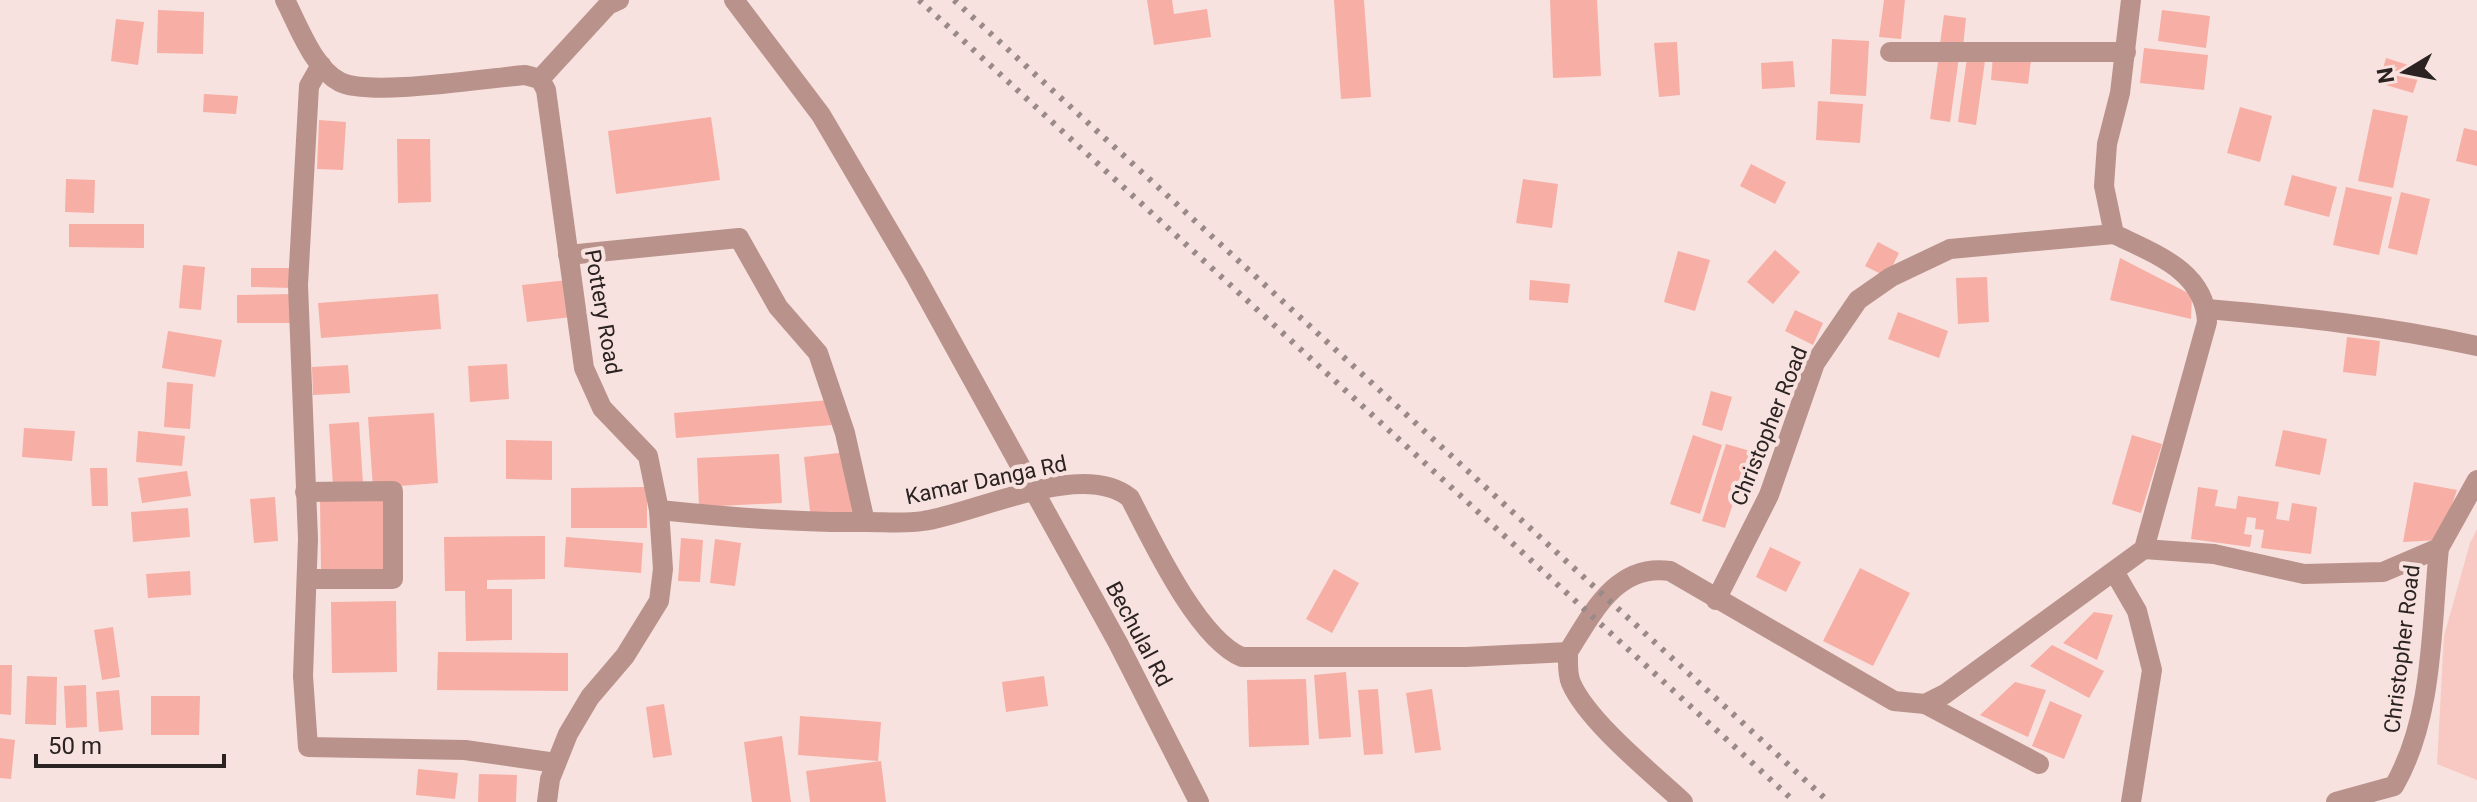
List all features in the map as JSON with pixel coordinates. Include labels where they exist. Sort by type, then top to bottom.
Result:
[{"type":"street","points":[[285,0],[321,65],[339,81],[381,87],[525,75],[540,79],[608,5],[619,0]]},
{"type":"street","name":"Bechulal Rd","points":[[734,0],[821,115],[938,316],[1032,492],[1118,643],[1199,802]]},
{"type":"street","points":[[1925,704],[1945,694],[2144,549],[2201,349],[2207,309],[2202,293],[2185,273],[2114,234],[2104,186],[2107,144],[2120,93],[2131,0]]},
{"type":"street","points":[[1890,52],[2126,52]]},
{"type":"street","points":[[321,65],[309,86],[298,285],[307,579],[303,676],[308,747],[465,750],[556,763]]},
{"type":"street","name":"Pottery Road","points":[[540,79],[546,90],[584,368],[602,408],[648,456],[659,510],[663,569],[659,601],[625,656],[590,697],[568,734],[556,763],[547,802]]},
{"type":"street","name":"Christopher Road","points":[[1716,600],[1769,495],[1815,363],[1858,300],[1891,277],[1950,249],[2114,234]]},
{"type":"street","points":[[568,255],[739,238],[778,307],[818,353],[845,433],[865,522]]},
{"type":"street","points":[[2207,309],[2412,331],[2477,346]]},
{"type":"street","points":[[2144,549],[2214,554],[2304,574],[2383,572],[2439,548],[2477,480]]},
{"type":"street","name":"Kamar Danga Rd","points":[[659,510],[794,523],[922,522],[1032,492],[1094,483],[1119,489],[1130,498],[1174,583],[1228,651],[1242,657],[1466,657],[1568,652]]},
{"type":"street","points":[[305,492],[393,491],[393,579],[307,579]]},
{"type":"street","name":"Christopher Road","points":[[2336,802],[2394,786],[2412,756],[2420,721],[2439,548]]},
{"type":"street","points":[[1683,802],[1615,737],[1579,696],[1568,670],[1568,652],[1603,598],[1629,576],[1641,571],[1670,571],[1894,701],[1925,704],[2039,764]]},
{"type":"street","points":[[2115,573],[2137,611],[2152,670],[2131,802]]},
{"type":"shaded area","points":[[2477,529],[2477,780],[2437,764],[2444,636],[2470,543]]},
{"type":"building","points":[[1147,0],[1172,0],[1174,14],[1207,9],[1211,37],[1154,45]]},
{"type":"building","points":[[1334,0],[1364,0],[1371,97],[1341,99]]},
{"type":"building","points":[[1550,0],[1597,0],[1601,76],[1553,78]]},
{"type":"building","points":[[1884,0],[1905,0],[1901,39],[1879,37]]},
{"type":"building","points":[[158,10],[204,12],[203,54],[157,53]]},
{"type":"building","points":[[2162,10],[2210,16],[2206,48],[2158,41]]},
{"type":"building","points":[[1944,15],[1966,18],[1963,47],[1940,44]]},
{"type":"building","points":[[116,19],[144,22],[138,65],[111,61]]},
{"type":"building","points":[[1832,39],[1869,41],[1866,96],[1830,94]]},
{"type":"building","points":[[1677,42],[1680,95],[1659,97],[1654,43]]},
{"type":"building","points":[[2144,48],[2208,55],[2204,90],[2140,83]]},
{"type":"building","points":[[1939,55],[1959,57],[1950,122],[1930,119]]},
{"type":"building","points":[[1993,56],[2031,60],[2028,84],[1991,80]]},
{"type":"building","points":[[1967,58],[1985,61],[1976,125],[1958,122]]},
{"type":"building","points":[[2386,58],[2421,69],[2413,93],[2379,83]]},
{"type":"building","points":[[1793,61],[1795,87],[1762,89],[1761,63]]},
{"type":"building","points":[[204,94],[238,96],[236,114],[203,112]]},
{"type":"building","points":[[1818,101],[1863,104],[1860,143],[1816,140]]},
{"type":"building","points":[[2240,107],[2272,116],[2260,162],[2227,153]]},
{"type":"building","points":[[2373,109],[2408,116],[2393,188],[2358,181]]},
{"type":"building","points":[[711,117],[720,180],[616,194],[608,131]]},
{"type":"building","points":[[319,120],[346,122],[343,170],[317,169]]},
{"type":"building","points":[[2464,128],[2477,131],[2477,166],[2456,161]]},
{"type":"building","points":[[397,139],[430,139],[431,202],[398,203]]},
{"type":"building","points":[[1751,164],[1786,182],[1775,204],[1740,186]]},
{"type":"building","points":[[2292,175],[2337,187],[2329,217],[2284,205]]},
{"type":"building","points":[[66,179],[95,180],[94,213],[65,212]]},
{"type":"building","points":[[1523,179],[1558,184],[1552,228],[1516,223]]},
{"type":"building","points":[[2346,187],[2392,197],[2379,255],[2333,245]]},
{"type":"building","points":[[2401,192],[2430,199],[2417,255],[2388,248]]},
{"type":"building","points":[[69,224],[144,224],[144,248],[69,247]]},
{"type":"building","points":[[1878,242],[1899,253],[1887,277],[1865,266]]},
{"type":"building","points":[[1775,250],[1800,272],[1773,304],[1747,282]]},
{"type":"building","points":[[1678,251],[1710,260],[1695,311],[1664,302]]},
{"type":"building","points":[[2120,258],[2192,295],[2191,319],[2110,300]]},
{"type":"building","points":[[183,265],[205,267],[201,310],[179,308]]},
{"type":"building","points":[[251,268],[293,268],[293,288],[251,287]]},
{"type":"building","points":[[1987,277],[1989,322],[1958,324],[1956,278]]},
{"type":"building","points":[[568,280],[572,317],[527,322],[522,285]]},
{"type":"building","points":[[1530,280],[1570,284],[1568,303],[1529,300]]},
{"type":"building","points":[[292,294],[293,323],[237,323],[237,295]]},
{"type":"building","points":[[438,294],[441,329],[321,338],[318,303]]},
{"type":"building","points":[[1795,310],[1823,323],[1813,345],[1785,331]]},
{"type":"building","points":[[1898,312],[1948,331],[1939,358],[1888,339]]},
{"type":"building","points":[[168,331],[222,340],[215,377],[162,368]]},
{"type":"building","points":[[2347,337],[2380,341],[2376,376],[2343,372]]},
{"type":"building","points":[[507,364],[509,399],[470,402],[468,366]]},
{"type":"building","points":[[348,365],[350,393],[313,395],[312,367]]},
{"type":"building","points":[[167,382],[193,384],[190,429],[164,427]]},
{"type":"building","points":[[1711,391],[1732,397],[1722,431],[1702,425]]},
{"type":"building","points":[[830,400],[832,425],[676,438],[674,413]]},
{"type":"building","points":[[434,413],[438,483],[373,488],[368,417]]},
{"type":"building","points":[[359,422],[363,484],[333,486],[329,424]]},
{"type":"building","points":[[24,428],[75,431],[72,461],[22,457]]},
{"type":"building","points":[[2283,430],[2327,439],[2320,475],[2275,466]]},
{"type":"building","points":[[138,431],[185,436],[182,466],[136,462]]},
{"type":"building","points":[[1693,435],[1722,445],[1700,514],[1670,504]]},
{"type":"building","points":[[2132,435],[2162,444],[2141,513],[2112,504]]},
{"type":"building","points":[[506,440],[552,441],[552,480],[506,479]]},
{"type":"building","points":[[1726,444],[1750,451],[1725,528],[1702,521]]},
{"type":"building","points":[[847,452],[854,515],[811,520],[804,457]]},
{"type":"building","points":[[779,454],[782,503],[699,507],[697,458]]},
{"type":"building","points":[[90,468],[107,468],[108,506],[92,506]]},
{"type":"building","points":[[187,471],[191,496],[142,503],[138,478]]},
{"type":"building","points":[[2414,482],[2457,490],[2440,540],[2403,542]]},
{"type":"building","points":[[647,487],[647,528],[571,528],[571,488]]},
{"type":"building","points":[[2198,487],[2218,490],[2215,506],[2236,509],[2238,496],[2279,502],[2276,519],[2289,521],[2292,503],[2317,507],[2311,554],[2261,548],[2264,530],[2255,529],[2256,518],[2247,517],[2244,534],[2252,535],[2250,547],[2191,539]]},
{"type":"building","points":[[275,497],[278,541],[254,543],[250,499]]},
{"type":"building","points":[[320,499],[383,499],[384,569],[321,570]]},
{"type":"building","points":[[188,508],[190,537],[133,542],[131,512]]},
{"type":"building","points":[[545,536],[545,579],[487,580],[487,589],[512,589],[512,640],[466,641],[465,591],[445,591],[444,537]]},
{"type":"building","points":[[566,537],[643,543],[641,573],[564,567]]},
{"type":"building","points":[[681,538],[703,540],[700,582],[678,581]]},
{"type":"building","points":[[715,539],[741,543],[735,586],[710,583]]},
{"type":"building","points":[[1770,547],[1801,562],[1786,592],[1756,577]]},
{"type":"building","points":[[1860,568],[1910,593],[1873,666],[1823,641]]},
{"type":"building","points":[[1334,569],[1359,583],[1332,633],[1306,619]]},
{"type":"building","points":[[190,571],[191,595],[148,598],[146,574]]},
{"type":"building","points":[[396,601],[397,672],[332,673],[331,602]]},
{"type":"building","points":[[2094,612],[2113,615],[2097,660],[2063,643]]},
{"type":"building","points":[[113,627],[120,677],[102,680],[94,630]]},
{"type":"building","points":[[2052,645],[2104,671],[2089,698],[2030,666]]},
{"type":"building","points":[[438,652],[568,653],[568,691],[437,690]]},
{"type":"building","points":[[0,665],[12,665],[11,715],[0,714]]},
{"type":"building","points":[[1346,672],[1351,737],[1319,739],[1314,675]]},
{"type":"building","points":[[27,676],[57,677],[56,725],[25,724]]},
{"type":"building","points":[[1044,676],[1048,706],[1006,712],[1002,682]]},
{"type":"building","points":[[1306,679],[1309,745],[1249,747],[1247,680]]},
{"type":"building","points":[[2015,682],[2046,690],[2028,737],[1980,715]]},
{"type":"building","points":[[86,685],[87,727],[66,728],[64,686]]},
{"type":"building","points":[[1378,689],[1383,754],[1364,755],[1358,690]]},
{"type":"building","points":[[1432,689],[1441,750],[1415,753],[1406,693]]},
{"type":"building","points":[[119,690],[123,730],[99,732],[96,692]]},
{"type":"building","points":[[151,696],[200,696],[199,735],[151,735]]},
{"type":"building","points":[[2050,701],[2082,715],[2064,759],[2032,746]]},
{"type":"building","points":[[664,704],[672,755],[653,758],[646,707]]},
{"type":"building","points":[[800,716],[881,722],[878,761],[798,755]]},
{"type":"building","points":[[782,736],[791,802],[752,802],[744,742]]},
{"type":"building","points":[[0,738],[15,740],[11,779],[0,778]]},
{"type":"building","points":[[881,761],[886,802],[810,802],[806,771]]},
{"type":"building","points":[[418,769],[458,773],[455,799],[416,795]]},
{"type":"building","points":[[479,774],[517,775],[516,802],[478,802]]},
{"type":"railway","points":[[919,0],[1795,802]]},
{"type":"railway","points":[[954,0],[1829,802]]}]
